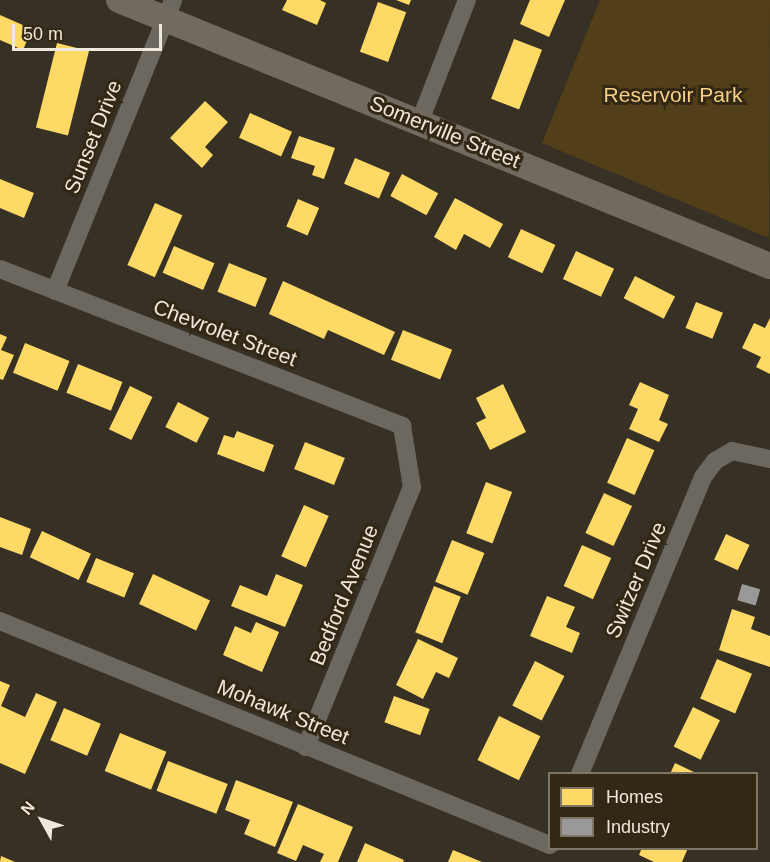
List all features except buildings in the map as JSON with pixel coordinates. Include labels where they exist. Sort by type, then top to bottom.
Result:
[{"type":"street","name":"Somerville Street","points":[[119,0],[170,9],[420,121],[770,266]]},
{"type":"street","points":[[420,121],[467,0]]},
{"type":"street","name":"Sunset Drive","points":[[56,291],[170,9]]},
{"type":"street","name":"Chevrolet Street","points":[[0,269],[402,426],[408,460]]},
{"type":"street","name":"Switzer Drive","points":[[581,772],[703,477],[716,461],[732,451],[770,459]]},
{"type":"street","name":"Bedford Avenue","points":[[306,747],[412,487],[408,460]]},
{"type":"street","name":"Mohawk Street","points":[[0,621],[548,845]]},
{"type":"street","points":[[543,862],[548,848]]},
{"type":"green space","name":"Reservoir Park","points":[[600,0],[770,0],[769,238],[542,143]]}]
